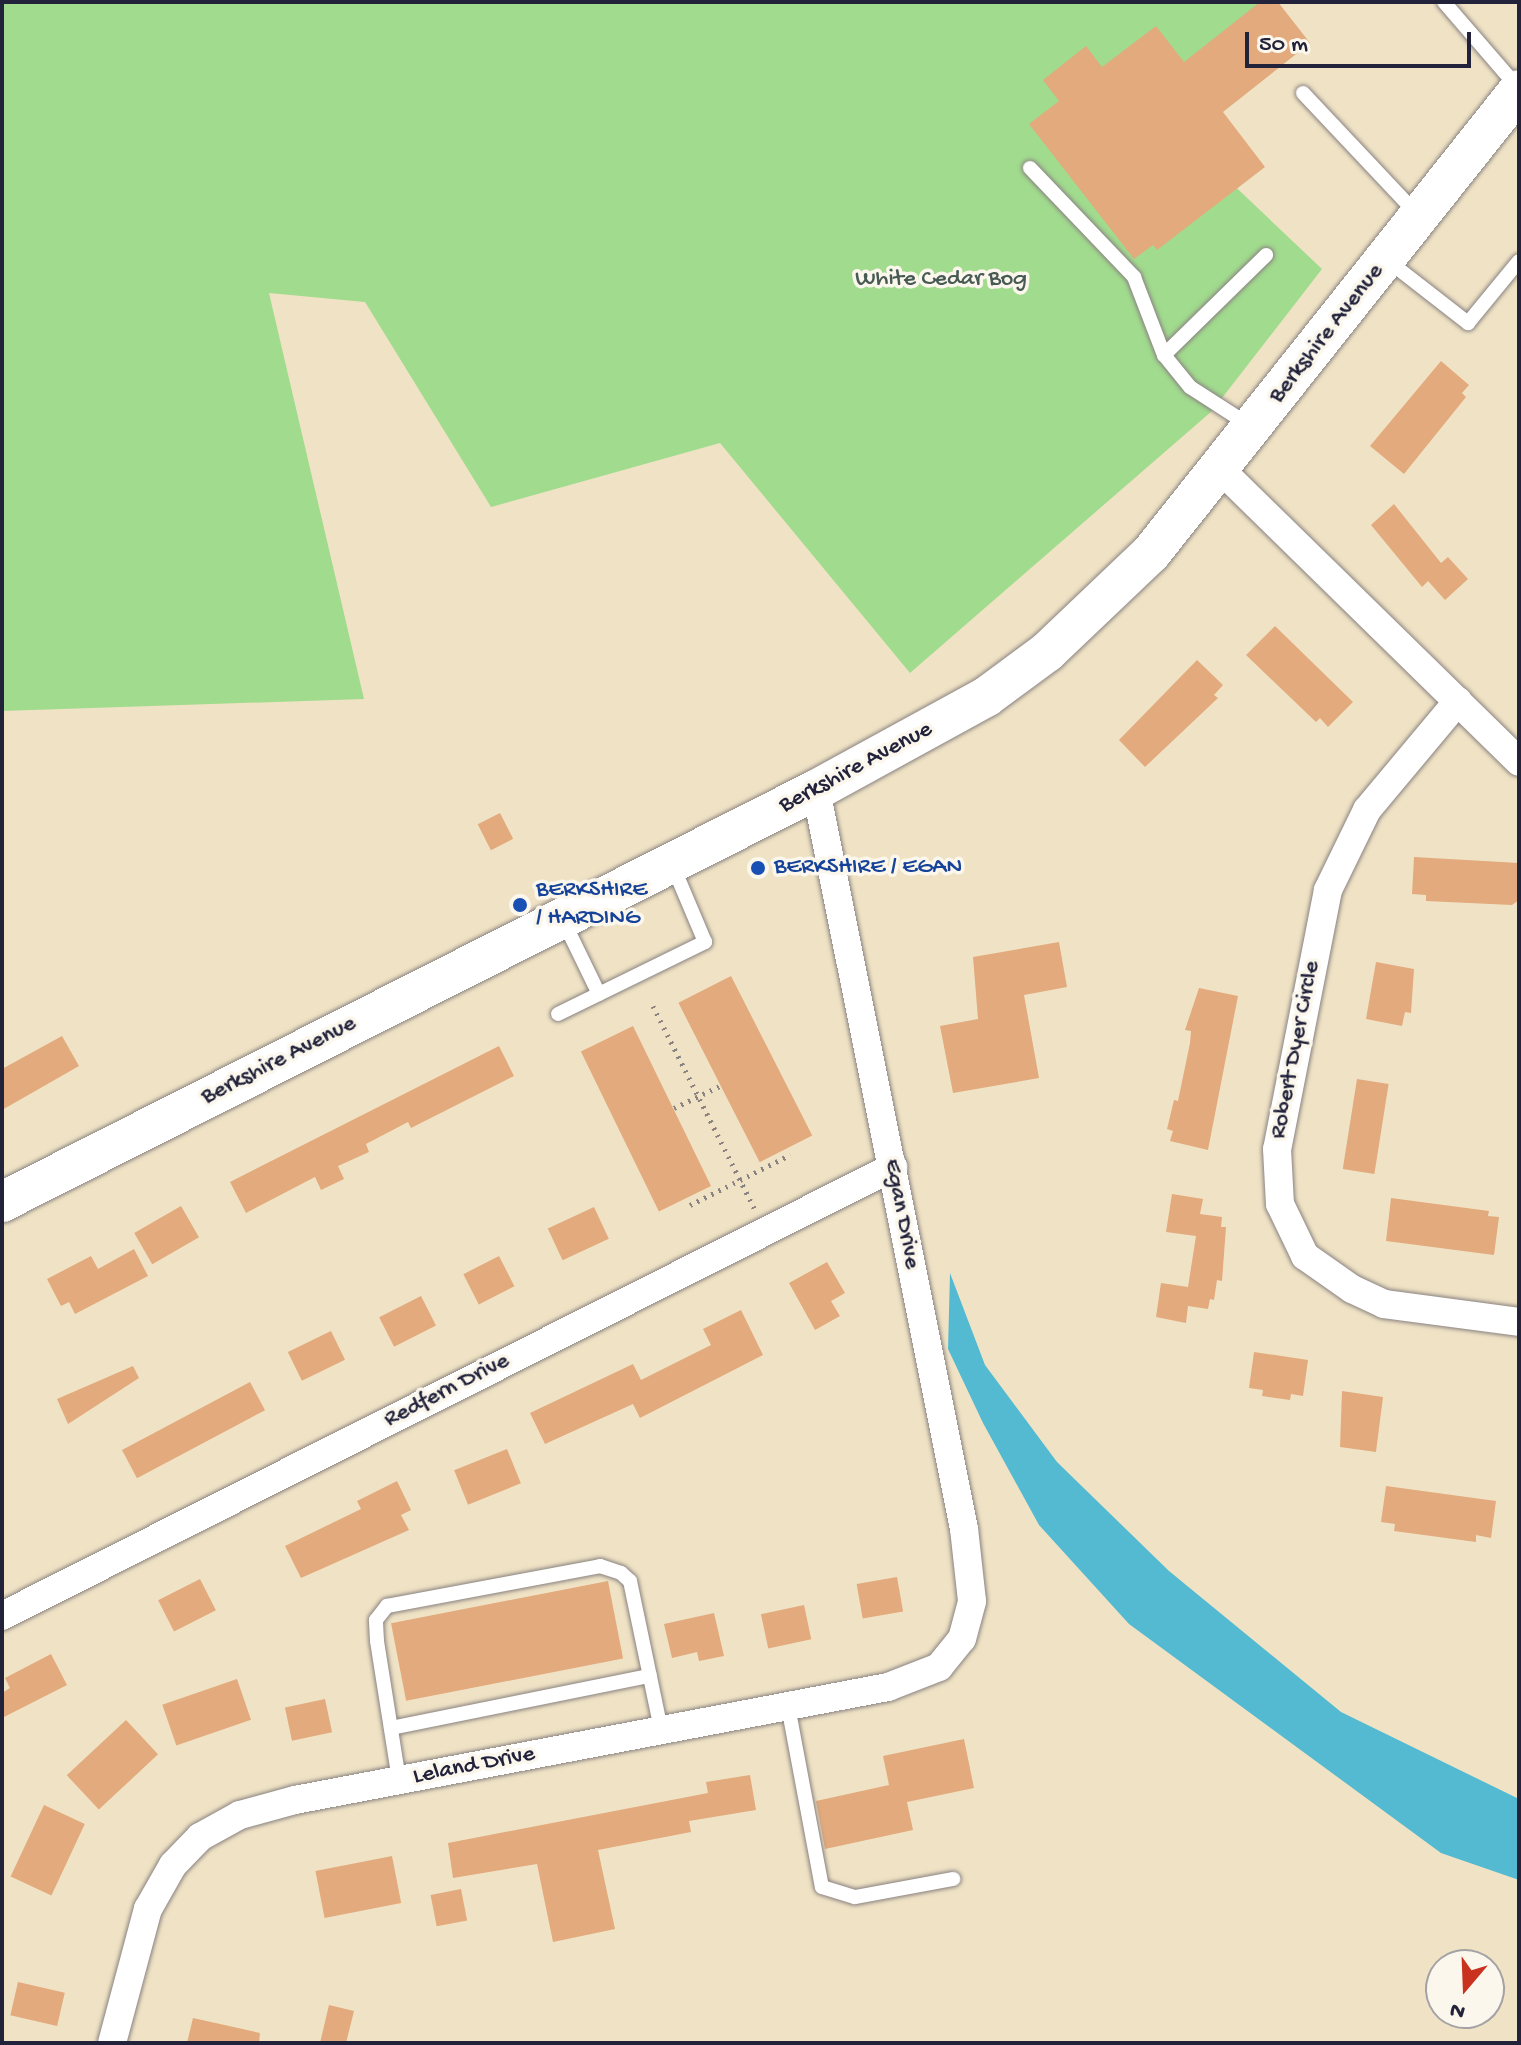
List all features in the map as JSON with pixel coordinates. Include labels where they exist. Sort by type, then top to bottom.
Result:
[{"type":"main road","name":"Berkshire Avenue","points":[[2,1202],[672,864],[986,697],[1047,652],[1151,553],[1519,90]]},
{"type":"street","points":[[1219,468],[1519,762]]},
{"type":"street","name":"Robert Dyer Circle","points":[[1458,701],[1367,810],[1328,890],[1277,1149],[1280,1204],[1305,1256],[1352,1289],[1384,1304],[1519,1322]]},
{"type":"street","name":"Egan Drive","points":[[816,790],[964,1529],[972,1601],[962,1639]]},
{"type":"street","name":"Redfern Drive","points":[[2,1616],[893,1167]]},
{"type":"street","name":"Leland Drive","points":[[112,2043],[148,1909],[173,1865],[200,1837],[240,1815],[399,1780],[888,1687],[939,1667],[962,1639]]},
{"type":"lane","points":[[1444,2],[1519,90]]},
{"type":"lane","points":[[1303,93],[1419,216]]},
{"type":"lane","points":[[1030,168],[1134,277],[1164,355],[1190,387],[1253,427]]},
{"type":"lane","points":[[1164,355],[1266,255]]},
{"type":"lane","points":[[1386,259],[1468,323],[1519,261]]},
{"type":"lane","points":[[558,1014],[705,942],[672,864]]},
{"type":"lane","points":[[562,918],[599,994]]},
{"type":"lane","points":[[399,1780],[376,1620],[387,1606],[600,1566],[630,1581],[661,1730]]},
{"type":"lane","points":[[391,1728],[650,1676]]},
{"type":"lane","points":[[788,1706],[822,1887],[855,1897],[953,1879]]},
{"type":"path","points":[[653,1006],[766,1230]]},
{"type":"path","points":[[674,1108],[720,1086]]},
{"type":"path","points":[[690,1205],[790,1155]]},
{"type":"green space","name":"White Cedar Bog","points":[[2,2],[1274,2],[1167,122],[1322,269],[1212,411],[910,673],[720,443],[491,507],[365,302],[269,293],[364,699],[2,711]]},
{"type":"water","points":[[950,1273],[985,1365],[1057,1462],[1169,1571],[1341,1712],[1519,1799],[1519,1880],[1441,1853],[1129,1624],[1039,1525],[983,1423],[948,1349]]},
{"type":"building","points":[[1260,2],[1278,2],[1310,43],[1223,112],[1265,167],[1157,250],[1153,245],[1134,259],[1029,124],[1059,101],[1043,80],[1086,46],[1102,67],[1156,26],[1184,62]]},
{"type":"building","points":[[1441,361],[1469,385],[1462,393],[1466,397],[1404,474],[1370,446]]},
{"type":"building","points":[[1394,504],[1441,563],[1448,557],[1468,579],[1445,600],[1428,581],[1422,587],[1371,525]]},
{"type":"building","points":[[1275,626],[1353,702],[1328,727],[1320,718],[1316,722],[1246,655]]},
{"type":"building","points":[[1197,660],[1223,685],[1214,695],[1218,698],[1145,767],[1119,740]]},
{"type":"building","points":[[500,813],[513,839],[491,850],[478,824]]},
{"type":"building","points":[[1414,857],[1519,863],[1519,900],[1512,905],[1426,901],[1426,895],[1412,894]]},
{"type":"building","points":[[1059,942],[1067,987],[1024,995],[1039,1078],[953,1093],[940,1026],[978,1019],[973,957]]},
{"type":"building","points":[[1376,962],[1414,969],[1411,1013],[1405,1012],[1402,1026],[1366,1019]]},
{"type":"building","points":[[731,976],[812,1135],[760,1162],[678,1003]]},
{"type":"building","points":[[1199,988],[1238,996],[1208,1150],[1170,1141],[1173,1131],[1167,1129],[1174,1100],[1178,1101],[1190,1043],[1191,1031],[1185,1030]]},
{"type":"building","points":[[633,1026],[711,1186],[659,1211],[581,1051]]},
{"type":"building","points":[[62,1036],[79,1066],[2,1110],[2,1069]]},
{"type":"building","points":[[499,1046],[514,1076],[411,1128],[408,1122],[366,1144],[369,1152],[338,1166],[344,1179],[321,1190],[315,1177],[246,1213],[230,1182]]},
{"type":"building","points":[[1357,1079],[1389,1084],[1374,1174],[1343,1169]]},
{"type":"building","points":[[1172,1194],[1203,1199],[1200,1214],[1222,1217],[1221,1227],[1226,1227],[1222,1281],[1217,1280],[1214,1300],[1210,1299],[1208,1309],[1188,1306],[1186,1323],[1156,1317],[1161,1283],[1188,1287],[1196,1236],[1166,1232]]},
{"type":"building","points":[[1391,1198],[1489,1211],[1488,1216],[1499,1217],[1494,1255],[1386,1241]]},
{"type":"building","points":[[181,1206],[199,1237],[152,1264],[134,1233]]},
{"type":"building","points":[[594,1207],[609,1239],[563,1260],[548,1229]]},
{"type":"building","points":[[134,1249],[148,1276],[75,1314],[69,1302],[61,1306],[47,1279],[91,1256],[98,1269]]},
{"type":"building","points":[[499,1256],[514,1286],[479,1304],[463,1274]]},
{"type":"building","points":[[827,1262],[845,1293],[831,1301],[840,1316],[815,1330],[789,1283]]},
{"type":"building","points":[[421,1296],[436,1325],[394,1347],[379,1317]]},
{"type":"building","points":[[741,1310],[763,1355],[640,1418],[633,1404],[545,1444],[530,1413],[633,1364],[641,1380],[711,1345],[703,1329]]},
{"type":"building","points":[[331,1331],[345,1360],[302,1381],[288,1352]]},
{"type":"building","points":[[1254,1352],[1308,1360],[1303,1396],[1291,1394],[1290,1400],[1262,1396],[1263,1390],[1249,1388]]},
{"type":"building","points":[[133,1366],[139,1378],[68,1424],[57,1399]]},
{"type":"building","points":[[250,1382],[265,1410],[137,1478],[122,1450]]},
{"type":"building","points":[[1342,1391],[1383,1397],[1376,1452],[1340,1447]]},
{"type":"building","points":[[507,1449],[521,1483],[468,1505],[454,1470]]},
{"type":"building","points":[[397,1481],[411,1510],[401,1515],[409,1530],[301,1578],[285,1546],[361,1509],[357,1501]]},
{"type":"building","points":[[1386,1486],[1496,1501],[1491,1538],[1476,1535],[1476,1542],[1394,1531],[1395,1524],[1381,1522]]},
{"type":"building","points":[[897,1577],[903,1611],[863,1619],[857,1584]]},
{"type":"building","points":[[200,1579],[216,1610],[174,1632],[158,1600]]},
{"type":"building","points":[[608,1581],[623,1659],[406,1701],[391,1623]]},
{"type":"building","points":[[804,1605],[811,1639],[768,1648],[761,1614]]},
{"type":"building","points":[[714,1613],[724,1656],[699,1661],[697,1652],[672,1658],[664,1624]]},
{"type":"building","points":[[51,1654],[67,1685],[2,1718],[2,1693],[10,1688],[5,1678]]},
{"type":"building","points":[[237,1679],[251,1720],[176,1745],[162,1705]]},
{"type":"building","points":[[325,1699],[332,1732],[292,1741],[285,1708]]},
{"type":"building","points":[[126,1720],[158,1754],[99,1810],[67,1775]]},
{"type":"building","points":[[964,1739],[974,1788],[907,1802],[913,1830],[825,1849],[816,1801],[889,1785],[883,1756]]},
{"type":"building","points":[[750,1775],[756,1810],[689,1821],[691,1832],[598,1850],[615,1929],[553,1942],[537,1864],[453,1878],[448,1843],[708,1793],[706,1782]]},
{"type":"building","points":[[44,1805],[85,1824],[51,1896],[11,1877]]},
{"type":"building","points":[[392,1856],[401,1903],[325,1918],[315,1871]]},
{"type":"building","points":[[461,1889],[467,1920],[437,1926],[431,1895]]},
{"type":"building","points":[[18,1982],[65,1993],[57,2026],[10,2015]]},
{"type":"building","points":[[329,2005],[354,2011],[346,2043],[320,2043]]},
{"type":"building","points":[[193,2018],[260,2033],[259,2043],[187,2043]]},
{"type":"place","name":"BERKSHIRE / EGAN","points":[[758,868]]},
{"type":"place","name":"BERKSHIRE / HARDING","points":[[520,905]]}]
